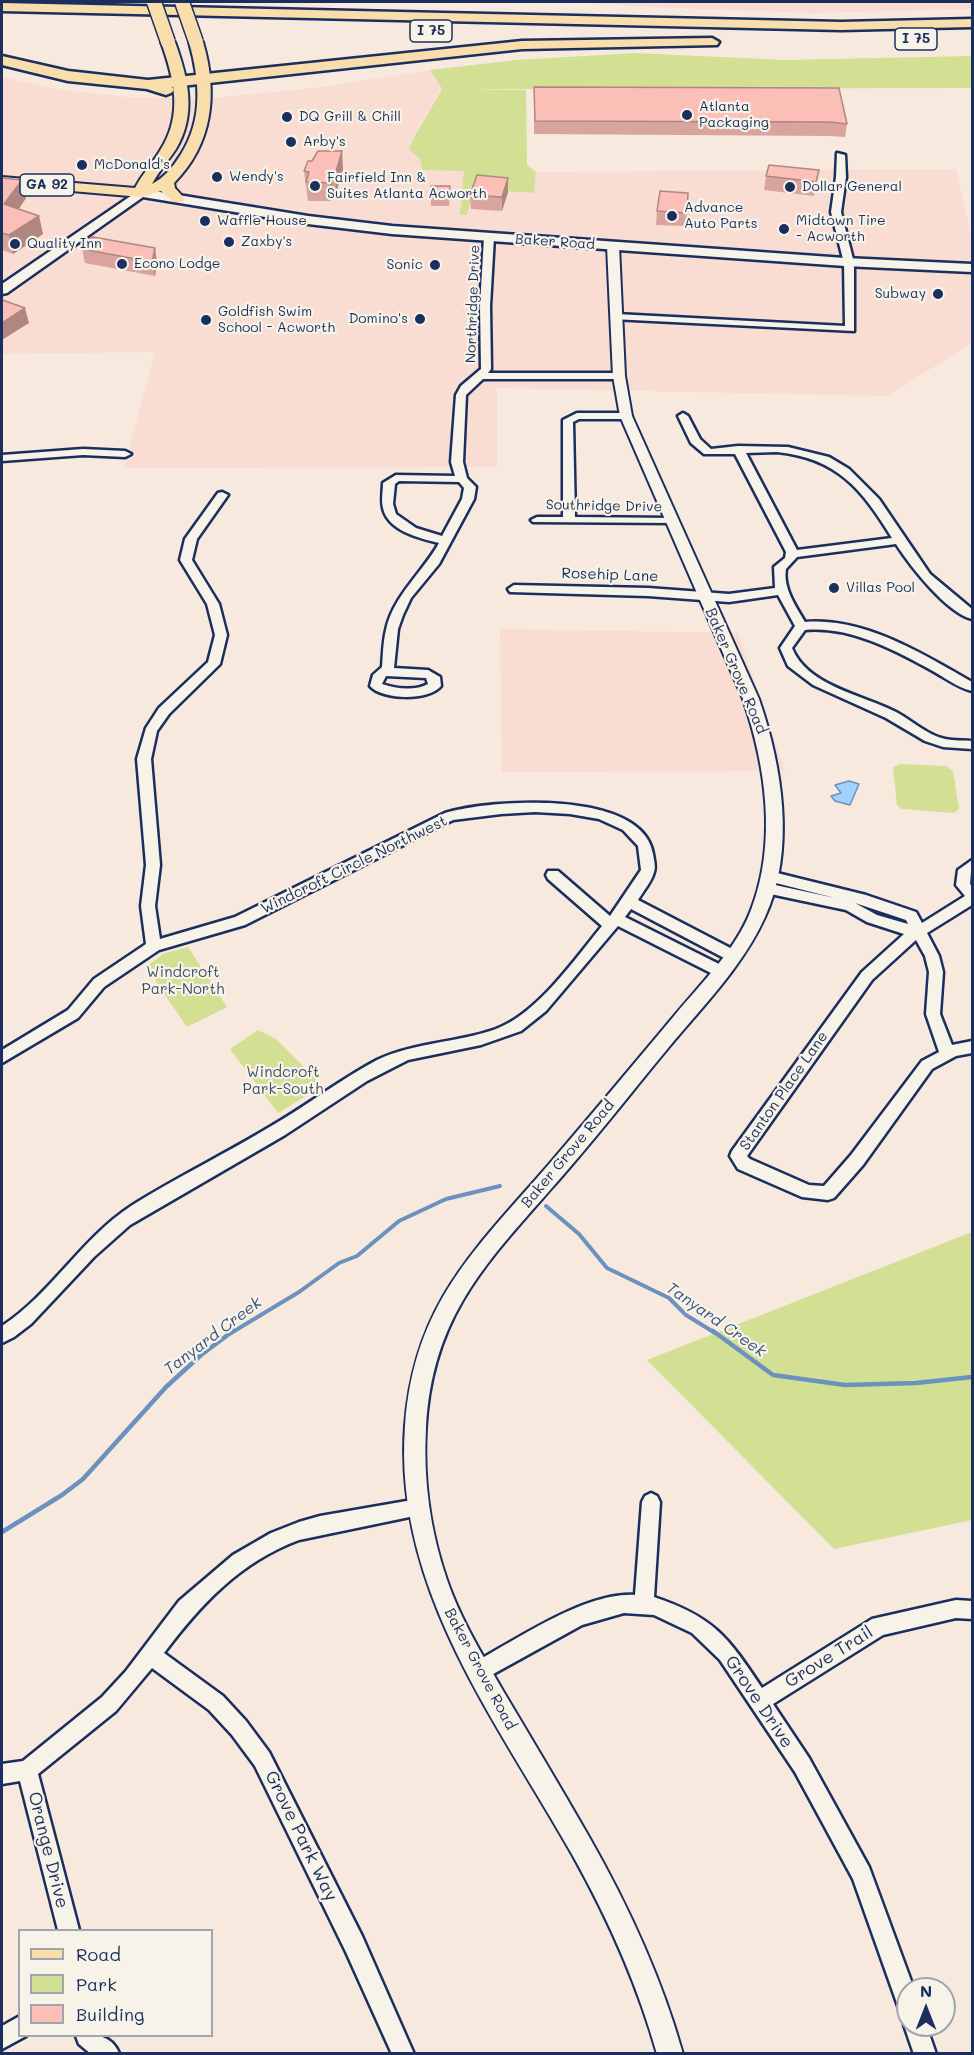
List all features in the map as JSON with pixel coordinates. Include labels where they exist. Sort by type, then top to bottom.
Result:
[{"type":"highway","points":[[479,3],[575,13],[841,26]]},
{"type":"highway","name":"I 75","points":[[2,7],[841,26],[972,23]]},
{"type":"highway","name":"I 75","points":[[2,21],[902,40]]},
{"type":"highway","name":"I 75","points":[[943,39],[972,38]]},
{"type":"highway","points":[[825,41],[860,40]]},
{"type":"highway","points":[[148,85],[522,45],[732,42]]},
{"type":"highway","points":[[2,61],[60,75],[148,85],[183,98]]},
{"type":"highway","points":[[206,96],[219,84],[235,77]]},
{"type":"main road","points":[[2,290],[141,193],[148,176],[176,136],[183,111],[181,82],[154,2]]},
{"type":"main road","name":"GA 92","points":[[2,181],[141,193],[166,182],[198,137],[204,118],[206,96],[205,79],[196,42],[182,2]]},
{"type":"main road","points":[[93,189],[122,184],[148,176]]},
{"type":"main road","points":[[166,182],[168,190],[178,199]]},
{"type":"main road","name":"Baker Road","points":[[141,193],[392,230],[849,263],[972,268]]},
{"type":"street","points":[[616,317],[850,329],[849,263],[836,212],[841,177],[840,155]]},
{"type":"street","name":"Northridge Drive","points":[[480,376],[486,369],[485,306],[489,237]]},
{"type":"street","name":"Baker Grove Road","points":[[613,246],[619,376],[626,416],[751,699],[765,739],[772,793],[772,849],[768,882],[755,920],[733,956],[548,1179],[488,1247],[450,1300],[431,1347],[418,1401],[414,1464],[418,1508],[429,1558],[457,1632],[625,1928],[651,1987],[670,2054]]},
{"type":"street","points":[[462,479],[457,462],[461,396],[465,388],[480,376]]},
{"type":"street","name":"Northridge Drive","points":[[480,376],[619,376]]},
{"type":"street","points":[[569,520],[568,420],[577,416],[626,416]]},
{"type":"street","points":[[683,416],[695,441],[708,452],[762,448],[799,452],[842,468],[872,496],[927,578],[972,615]]},
{"type":"street","points":[[738,449],[793,554]]},
{"type":"street","points":[[2,458],[83,452],[125,454]]},
{"type":"street","points":[[383,672],[387,669],[392,629],[397,615],[406,597],[433,564],[447,541],[470,492],[468,483],[462,479],[396,478],[389,483],[388,506],[392,516],[411,531],[447,541]]},
{"type":"street","points":[[154,946],[148,906],[153,865],[144,759],[151,730],[164,711],[214,664],[221,635],[219,621],[213,604],[186,560],[191,539],[222,495]]},
{"type":"street","name":"Southridge Drive","points":[[537,520],[672,522]]},
{"type":"street","points":[[793,554],[901,540]]},
{"type":"street","points":[[793,554],[791,559],[780,567],[781,588],[801,626]]},
{"type":"street","name":"Rosehip Lane","points":[[514,589],[704,595],[729,598],[781,588]]},
{"type":"street","points":[[972,687],[894,646],[831,625],[801,626],[786,648],[792,663],[817,682],[891,715],[930,738],[943,743],[972,745]]},
{"type":"street","name":"Windcroft Circle Northwest","points":[[2,1058],[73,1014],[99,983],[154,946],[240,921],[450,816],[472,811],[544,808],[582,810],[622,822],[641,842],[648,865],[643,883],[614,922],[524,1021],[498,1033],[417,1051],[384,1064],[278,1131],[136,1211],[99,1242],[30,1313],[2,1335]]},
{"type":"street","points":[[768,882],[850,906],[857,912],[899,928],[918,931],[972,896],[963,885],[965,870],[972,865]]},
{"type":"street","points":[[553,875],[599,917],[720,971]]},
{"type":"street","points":[[768,882],[826,889],[896,909],[911,916],[932,956],[936,972],[933,1014],[947,1054]]},
{"type":"street","points":[[629,902],[733,956]]},
{"type":"street","name":"Stanton Place Lane","points":[[918,931],[886,956],[867,976],[738,1156],[744,1164],[808,1192],[828,1193],[857,1160],[927,1065],[947,1054],[972,1047]]},
{"type":"street","points":[[644,1604],[651,1502]]},
{"type":"street","points":[[2,1774],[27,1770],[109,1704],[197,1596],[240,1561],[278,1539],[320,1525],[418,1508]]},
{"type":"street","name":"Grove Drive","points":[[479,1671],[579,1616],[624,1604],[644,1604],[677,1614],[708,1634],[727,1653],[802,1765],[862,1874],[899,1977]]},
{"type":"street","name":"Grove Trail","points":[[760,1701],[879,1626],[956,1609],[972,1610]]},
{"type":"street","name":"Grove Park Way","points":[[150,1655],[216,1703],[239,1728],[262,1759],[383,2005],[403,2054]]},
{"type":"street","name":"Orange Drive","points":[[27,1770],[68,1929]]},
{"type":"street","points":[[2,2038],[18,2028]]},
{"type":"street","points":[[88,2037],[108,2053]]},
{"type":"street","points":[[919,2037],[925,2054]]},
{"type":"shaded area","points":[[582,2],[972,2],[972,9],[812,13],[648,7]]},
{"type":"shaded area","points":[[430,70],[441,89],[411,141],[409,150],[420,159],[422,170],[464,170],[474,189],[534,193],[536,172],[956,169],[972,239],[972,343],[887,396],[497,388],[497,467],[124,468],[155,352],[2,354],[2,276],[5,273],[2,271],[2,77],[62,90],[127,97],[203,99],[323,87]]},
{"type":"shaded area","points":[[500,629],[738,633],[785,771],[502,772]]},
{"type":"green space","points":[[635,53],[785,60],[972,56],[972,88],[461,89],[526,90],[527,165],[536,172],[534,193],[474,189],[467,215],[460,215],[464,171],[422,170],[420,159],[409,150],[442,89],[430,70],[516,60]]},
{"type":"green space","points":[[900,764],[946,766],[953,771],[959,809],[954,813],[902,809],[897,805],[893,767]]},
{"type":"green space","name":"Windcroft Park-North","points":[[188,947],[227,1007],[187,1027],[146,967],[163,954]]},
{"type":"green space","name":"Windcroft Park-South","points":[[258,1030],[276,1039],[323,1086],[278,1113],[230,1049]]},
{"type":"green space","points":[[972,1232],[972,1520],[834,1549],[647,1360]]},
{"type":"water","points":[[849,781],[859,784],[850,805],[835,801],[831,796],[841,793],[835,785]]},
{"type":"building","points":[[534,87],[839,88],[847,124],[831,122],[535,121]]},
{"type":"building","points":[[318,151],[342,151],[335,175],[332,175],[330,183],[306,182],[309,172],[304,171],[308,161],[312,161]]},
{"type":"building","points":[[769,165],[819,170],[816,182],[766,176]]},
{"type":"building","points":[[477,175],[508,178],[502,197],[470,195]]},
{"type":"building","points":[[2,178],[22,180],[4,204],[39,216],[9,235],[2,233]]},
{"type":"building","points":[[431,186],[450,186],[449,197],[431,197]]},
{"type":"building","points":[[660,191],[688,193],[687,213],[657,211]]},
{"type":"building","points":[[93,237],[155,248],[152,262],[82,249],[83,243]]},
{"type":"building","points":[[2,300],[5,301],[25,308],[2,323]]},
{"type":"waterway","name":"Tanyard Creek","points":[[231,1333],[299,1292],[339,1263],[357,1256],[399,1221],[446,1199],[500,1186]]},
{"type":"waterway","name":"Tanyard Creek","points":[[546,1206],[579,1234],[607,1268],[669,1298],[686,1315],[715,1333]]},
{"type":"waterway","name":"Tanyard Creek","points":[[2,1532],[62,1495],[83,1479],[166,1387],[201,1355],[233,1331]]},
{"type":"waterway","name":"Tanyard Creek","points":[[713,1331],[773,1375],[845,1385],[916,1383],[972,1377]]},
{"type":"place","name":"Atlanta Packaging","points":[[687,115]]},
{"type":"place","name":"DQ Grill & Chill","points":[[287,117]]},
{"type":"place","name":"Arby's","points":[[291,142]]},
{"type":"place","name":"McDonald's","points":[[82,165]]},
{"type":"place","name":"Wendy's","points":[[217,177]]},
{"type":"place","name":"Fairfield Inn & Suites Atlanta Acworth","points":[[315,186]]},
{"type":"place","name":"Dollar General","points":[[790,187]]},
{"type":"place","name":"Advance Auto Parts","points":[[672,216]]},
{"type":"place","name":"Waffle House","points":[[205,221]]},
{"type":"place","name":"Midtown Tire - Acworth","points":[[784,229]]},
{"type":"place","name":"Zaxby's","points":[[229,242]]},
{"type":"place","name":"Quality Inn","points":[[15,244]]},
{"type":"place","name":"Econo Lodge","points":[[122,264]]},
{"type":"place","name":"Sonic","points":[[435,265]]},
{"type":"place","name":"Subway","points":[[938,294]]},
{"type":"place","name":"Domino's","points":[[420,319]]},
{"type":"place","name":"Goldfish Swim School - Acworth","points":[[206,320]]},
{"type":"place","name":"Villas Pool","points":[[834,588]]}]
